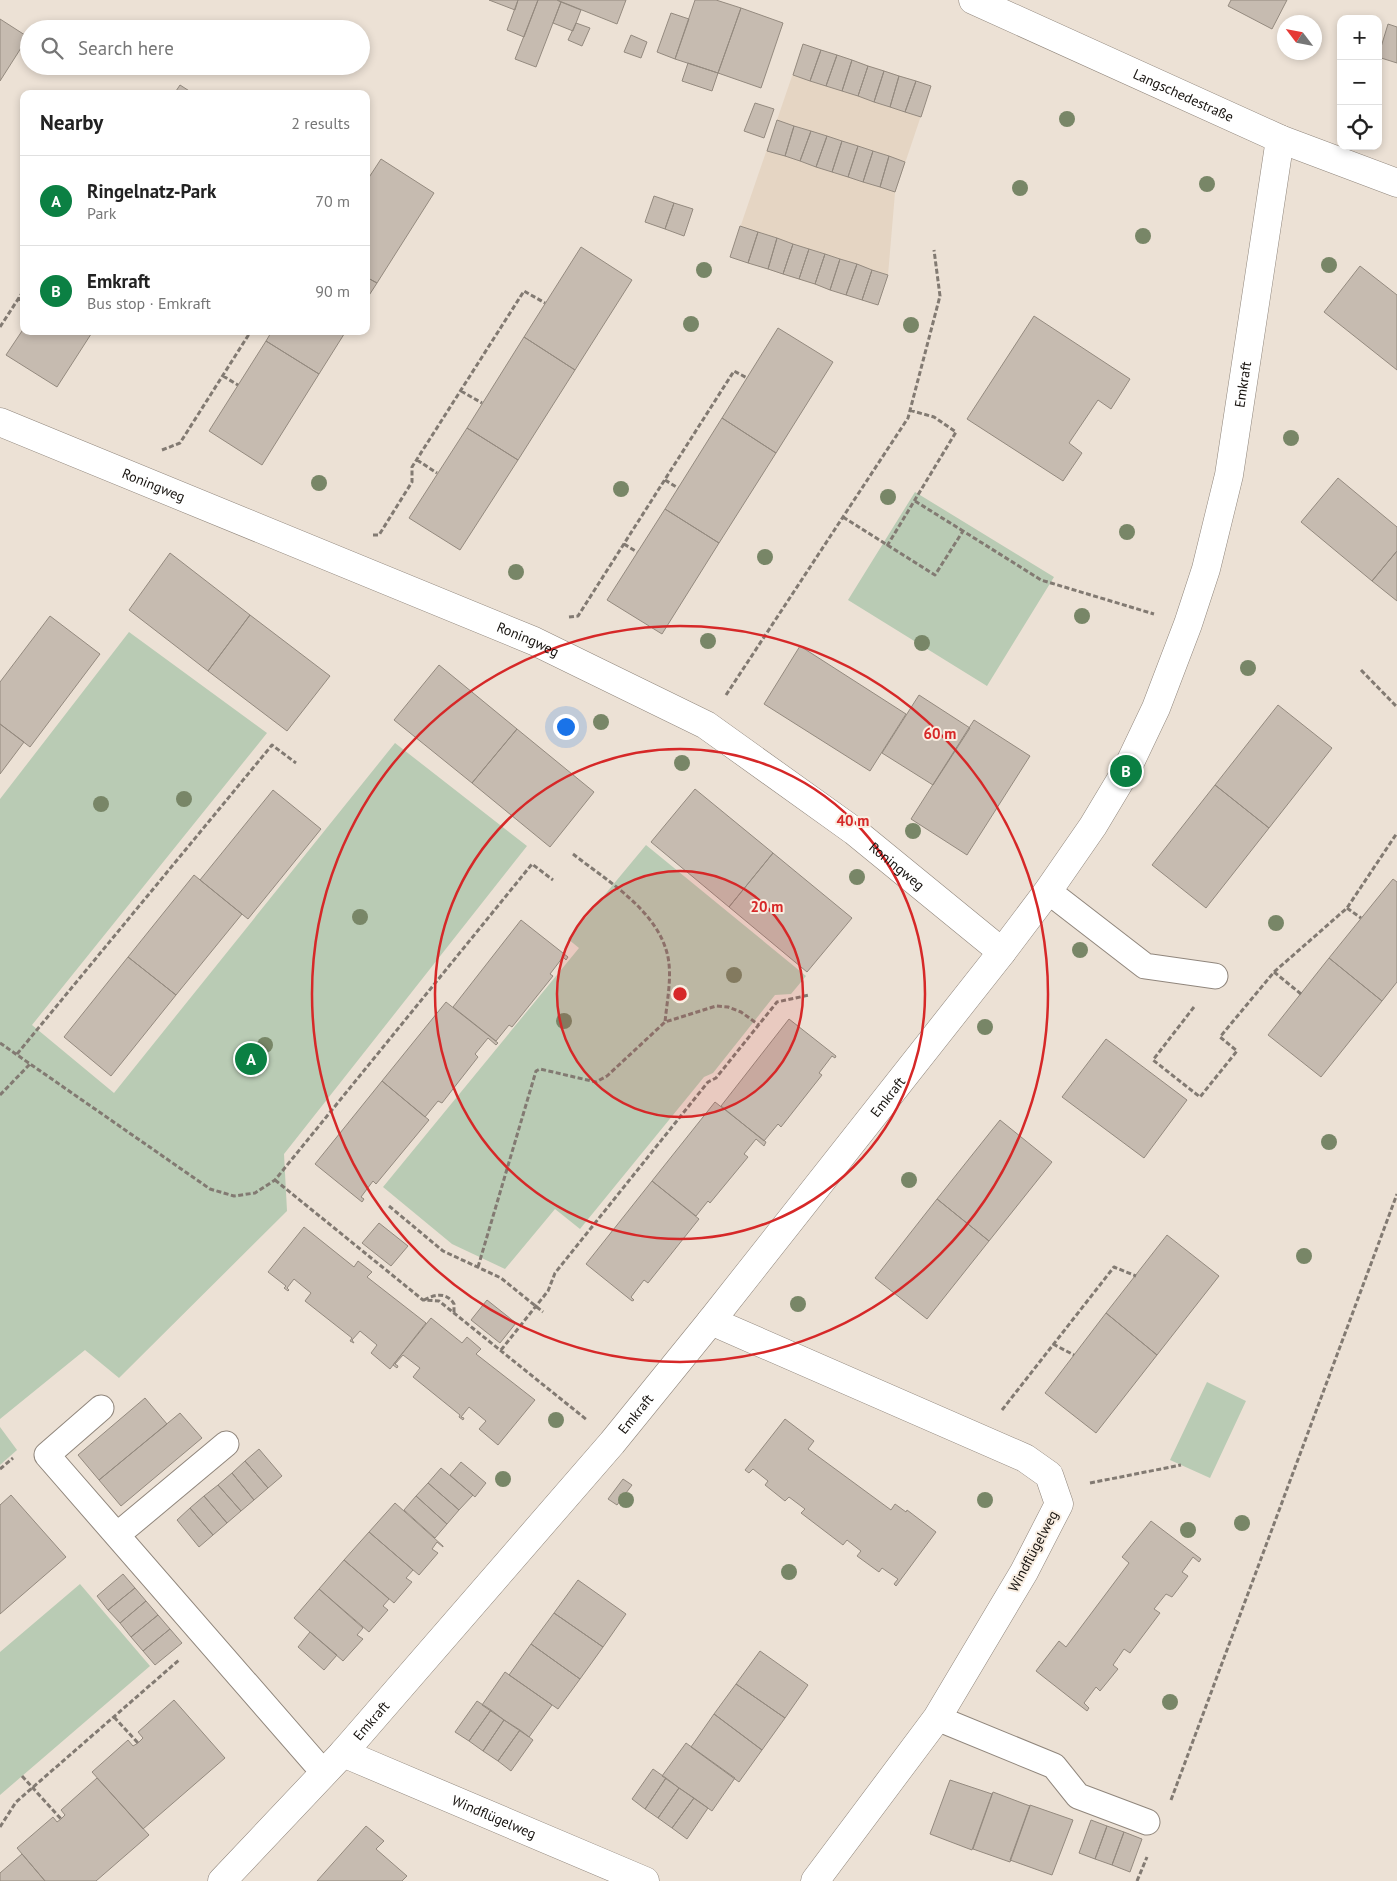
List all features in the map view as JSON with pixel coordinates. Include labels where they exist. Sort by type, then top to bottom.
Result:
[{"type":"street","name":"Langschedestraße","points":[[973,0],[1280,139],[1397,183]]},
{"type":"street","name":"Emkraft","points":[[222,1881],[343,1753],[613,1441],[712,1321],[1002,952],[1048,891],[1093,826],[1126,771],[1156,708],[1188,624],[1206,569],[1229,475],[1280,139]]},
{"type":"street","name":"Roningweg","points":[[0,422],[534,641],[706,725],[854,831],[1002,952]]},
{"type":"street","name":"Windflügelweg","points":[[712,1321],[1026,1458],[1049,1475],[1059,1504],[1024,1572],[937,1718],[815,1881]]},
{"type":"street","name":"Windflügelweg","points":[[343,1753],[645,1881]]},
{"type":"lane","points":[[1048,891],[1145,966],[1215,976]]},
{"type":"lane","points":[[101,1408],[47,1455],[324,1773]]},
{"type":"lane","points":[[117,1535],[226,1444]]},
{"type":"lane","points":[[937,1718],[1054,1766],[1078,1796],[1147,1822]]},
{"type":"path","points":[[706,725],[908,418],[940,296],[934,250]]},
{"type":"path","points":[[370,536],[379,535],[412,482],[412,467],[524,291],[545,303]]},
{"type":"path","points":[[0,327],[20,295]]},
{"type":"path","points":[[159,452],[180,443],[249,335]]},
{"type":"path","points":[[562,618],[578,616],[734,371],[747,378]]},
{"type":"path","points":[[223,376],[238,385]]},
{"type":"path","points":[[461,391],[482,403]]},
{"type":"path","points":[[887,546],[956,432],[934,417],[909,410]]},
{"type":"path","points":[[417,460],[437,473]]},
{"type":"path","points":[[665,480],[678,488]]},
{"type":"path","points":[[915,501],[1041,580],[1188,624]]},
{"type":"path","points":[[843,517],[935,576],[963,531]]},
{"type":"path","points":[[624,544],[637,552]]},
{"type":"path","points":[[1361,670],[1397,707]]},
{"type":"path","points":[[17,1054],[272,745],[296,763]]},
{"type":"path","points":[[1215,976],[1187,1017],[1153,1060],[1200,1097],[1237,1051],[1220,1037],[1274,972],[1347,908],[1397,833]]},
{"type":"path","points":[[573,854],[641,909],[661,936],[668,957],[670,981],[665,1022]]},
{"type":"path","points":[[0,1043],[210,1189],[234,1196],[254,1193],[274,1180],[532,864],[553,880]]},
{"type":"path","points":[[1347,908],[1360,918]]},
{"type":"path","points":[[1274,972],[1301,994]]},
{"type":"path","points":[[501,1350],[548,1291],[555,1272],[708,1082],[716,1078],[776,1002],[809,995]]},
{"type":"path","points":[[478,1267],[536,1072],[540,1069],[596,1082],[606,1076],[665,1022],[716,1006],[728,1007],[741,1012],[759,1025]]},
{"type":"path","points":[[0,1095],[30,1064]]},
{"type":"path","points":[[274,1180],[423,1300],[438,1301],[454,1313],[613,1441]]},
{"type":"path","points":[[1170,1802],[1397,1194]]},
{"type":"path","points":[[389,1206],[443,1251],[501,1278],[543,1312]]},
{"type":"path","points":[[980,1438],[1114,1267],[1136,1276]]},
{"type":"path","points":[[423,1300],[438,1294],[448,1297],[454,1304],[454,1313]]},
{"type":"path","points":[[1053,1344],[1074,1355]]},
{"type":"path","points":[[1055,1490],[1181,1465]]},
{"type":"path","points":[[0,1827],[16,1802],[32,1786],[206,1637]]},
{"type":"path","points":[[114,1716],[138,1742]]},
{"type":"path","points":[[22,1776],[61,1819]]},
{"type":"path","points":[[1137,1881],[1148,1854]]},
{"type":"shaded area","points":[[803,44],[931,86],[895,193],[888,275],[878,305],[730,257]]},
{"type":"green space","points":[[915,492],[1054,577],[987,686],[848,600]]},
{"type":"green space","points":[[129,632],[267,733],[32,1025],[114,1093],[395,743],[527,846],[284,1154],[287,1211],[119,1378],[85,1350],[0,1419],[0,799]]},
{"type":"green space","points":[[646,845],[806,976],[791,994],[775,995],[713,1073],[704,1077],[580,1229],[555,1209],[505,1269],[452,1244],[383,1187],[579,948],[568,939]]},
{"type":"green space","points":[[1207,1382],[1246,1401],[1210,1478],[1170,1460]]},
{"type":"green space","points":[[0,1427],[17,1450],[0,1465]]},
{"type":"green space","points":[[80,1584],[150,1666],[0,1795],[0,1652]]},
{"type":"building","points":[[489,0],[518,0],[515,10]]},
{"type":"building","points":[[518,0],[538,0],[524,37],[507,30]]},
{"type":"building","points":[[538,0],[557,0],[561,2],[536,67],[515,59]]},
{"type":"building","points":[[557,0],[626,0],[617,24]]},
{"type":"building","points":[[695,0],[716,0],[741,8],[718,73],[675,59]]},
{"type":"building","points":[[1231,0],[1287,0],[1279,15],[1277,15],[1272,29],[1228,6]]},
{"type":"building","points":[[561,2],[581,10],[573,31],[553,23]]},
{"type":"building","points":[[741,8],[783,23],[761,88],[718,73]]},
{"type":"building","points":[[671,13],[689,19],[675,59],[657,52]]},
{"type":"building","points":[[0,19],[20,32],[20,50],[0,81]]},
{"type":"building","points":[[576,23],[590,28],[582,46],[568,40]]},
{"type":"building","points":[[1388,24],[1397,27],[1397,63],[1382,58],[1382,44]]},
{"type":"building","points":[[631,35],[647,42],[641,58],[624,52]]},
{"type":"building","points":[[803,44],[821,50],[810,81],[793,75]]},
{"type":"building","points":[[821,50],[837,55],[826,86],[810,81]]},
{"type":"building","points":[[837,55],[852,60],[842,91],[826,86]]},
{"type":"building","points":[[852,60],[868,66],[858,96],[842,91]]},
{"type":"building","points":[[688,63],[718,73],[712,91],[682,81]]},
{"type":"building","points":[[868,66],[884,71],[874,102],[858,96]]},
{"type":"building","points":[[884,71],[899,76],[890,107],[874,102]]},
{"type":"building","points":[[899,76],[916,81],[905,112],[890,107]]},
{"type":"building","points":[[916,81],[931,86],[921,117],[905,112]]},
{"type":"building","points":[[180,85],[188,90],[177,90]]},
{"type":"building","points":[[755,103],[774,109],[764,138],[744,131]]},
{"type":"building","points":[[777,120],[794,126],[785,156],[767,151]]},
{"type":"building","points":[[794,126],[811,131],[800,161],[785,156]]},
{"type":"building","points":[[811,131],[827,136],[816,167],[800,161]]},
{"type":"building","points":[[827,136],[842,141],[832,172],[816,167]]},
{"type":"building","points":[[842,141],[858,146],[848,177],[832,172]]},
{"type":"building","points":[[858,146],[873,151],[863,182],[848,177]]},
{"type":"building","points":[[873,151],[889,156],[880,187],[863,182]]},
{"type":"building","points":[[889,156],[905,162],[895,192],[880,187]]},
{"type":"building","points":[[381,159],[434,193],[377,283],[370,279],[370,176]]},
{"type":"building","points":[[654,196],[674,203],[665,229],[645,222]]},
{"type":"building","points":[[674,203],[693,209],[684,236],[665,229]]},
{"type":"building","points":[[740,226],[758,232],[748,263],[730,257]]},
{"type":"building","points":[[758,232],[777,238],[768,269],[748,263]]},
{"type":"building","points":[[777,238],[793,244],[783,274],[768,269]]},
{"type":"building","points":[[793,244],[809,249],[799,279],[783,274]]},
{"type":"building","points":[[581,247],[632,280],[575,370],[524,337]]},
{"type":"building","points":[[809,249],[825,254],[815,284],[799,279]]},
{"type":"building","points":[[825,254],[840,259],[830,290],[815,284]]},
{"type":"building","points":[[840,259],[857,264],[846,295],[830,290]]},
{"type":"building","points":[[857,264],[872,270],[862,300],[846,295]]},
{"type":"building","points":[[1360,266],[1397,295],[1397,370],[1324,312]]},
{"type":"building","points":[[872,270],[888,275],[878,305],[862,300]]},
{"type":"building","points":[[370,279],[377,283],[370,294]]},
{"type":"building","points":[[1034,316],[1130,379],[1111,409],[1098,400],[1069,443],[1082,453],[1063,481],[967,419]]},
{"type":"building","points":[[778,328],[833,362],[776,453],[722,418]]},
{"type":"building","points":[[20,334],[90,335],[57,387],[6,355]]},
{"type":"building","points":[[270,335],[343,335],[319,374],[266,341]]},
{"type":"building","points":[[524,337],[575,370],[518,460],[467,428]]},
{"type":"building","points":[[266,341],[319,374],[262,465],[209,431]]},
{"type":"building","points":[[722,418],[776,453],[719,543],[665,509]]},
{"type":"building","points":[[467,428],[518,460],[460,550],[409,518]]},
{"type":"building","points":[[1338,478],[1397,527],[1397,551],[1372,581],[1301,522]]},
{"type":"building","points":[[665,509],[719,543],[662,634],[607,600]]},
{"type":"building","points":[[1397,551],[1397,601],[1372,581]]},
{"type":"building","points":[[170,553],[250,615],[208,671],[129,610]]},
{"type":"building","points":[[250,615],[330,676],[287,731],[208,671]]},
{"type":"building","points":[[50,616],[100,654],[30,747],[0,724],[0,682]]},
{"type":"building","points":[[800,646],[906,714],[870,771],[764,704]]},
{"type":"building","points":[[439,665],[517,729],[472,783],[394,720]]},
{"type":"building","points":[[919,695],[970,728],[933,785],[882,753]]},
{"type":"building","points":[[1278,705],[1332,748],[1269,828],[1215,785]]},
{"type":"building","points":[[974,720],[1030,756],[967,855],[911,819]]},
{"type":"building","points":[[0,724],[24,742],[0,774]]},
{"type":"building","points":[[517,729],[594,792],[550,847],[472,783]]},
{"type":"building","points":[[1215,785],[1269,828],[1206,908],[1152,865]]},
{"type":"building","points":[[695,789],[773,853],[729,907],[651,842]]},
{"type":"building","points":[[273,790],[321,829],[248,919],[200,880]]},
{"type":"building","points":[[773,853],[852,918],[807,972],[729,907]]},
{"type":"building","points":[[194,875],[242,914],[176,995],[128,957]]},
{"type":"building","points":[[1393,879],[1397,882],[1397,982],[1382,1001],[1329,958]]},
{"type":"building","points":[[521,920],[568,957],[566,960],[563,957],[550,974],[553,976],[512,1027],[509,1025],[496,1041],[453,1007]]},
{"type":"building","points":[[128,957],[176,995],[111,1076],[64,1037]]},
{"type":"building","points":[[1329,958],[1382,1001],[1321,1077],[1268,1035]]},
{"type":"building","points":[[446,1002],[498,1043],[496,1045],[488,1038],[475,1054],[478,1057],[442,1103],[438,1101],[425,1117],[382,1081]]},
{"type":"building","points":[[789,1019],[836,1056],[835,1058],[832,1056],[819,1073],[822,1075],[781,1127],[778,1124],[764,1141],[721,1106]]},
{"type":"building","points":[[1106,1039],[1187,1100],[1144,1158],[1062,1097]]},
{"type":"building","points":[[382,1081],[429,1120],[376,1184],[373,1181],[361,1197],[364,1199],[362,1202],[315,1164]]},
{"type":"building","points":[[715,1102],[766,1142],[764,1146],[756,1139],[744,1154],[748,1157],[710,1203],[708,1201],[696,1216],[652,1181]]},
{"type":"building","points":[[1000,1120],[1052,1162],[989,1241],[937,1199]]},
{"type":"building","points":[[652,1181],[699,1219],[648,1283],[644,1280],[631,1297],[634,1300],[632,1301],[586,1264]]},
{"type":"building","points":[[937,1199],[989,1241],[927,1319],[875,1278]]},
{"type":"building","points":[[379,1223],[408,1246],[391,1266],[362,1243]]},
{"type":"building","points":[[304,1227],[354,1267],[358,1261],[372,1272],[367,1277],[426,1323],[390,1369],[371,1353],[377,1345],[360,1331],[352,1340],[354,1343],[350,1341],[352,1338],[305,1301],[311,1293],[294,1279],[287,1288],[288,1291],[284,1288],[286,1286],[268,1272]]},
{"type":"building","points":[[1167,1235],[1219,1276],[1157,1355],[1106,1313]]},
{"type":"building","points":[[487,1300],[516,1323],[500,1343],[471,1320]]},
{"type":"building","points":[[1106,1313],[1157,1355],[1096,1433],[1045,1393]]},
{"type":"building","points":[[431,1318],[462,1343],[467,1337],[481,1349],[476,1354],[535,1400],[498,1445],[479,1429],[486,1421],[469,1407],[461,1417],[464,1418],[463,1420],[459,1417],[460,1415],[413,1377],[420,1368],[403,1355],[395,1364],[398,1366],[397,1368],[393,1365]]},
{"type":"building","points":[[145,1398],[167,1424],[99,1480],[78,1455]]},
{"type":"building","points":[[180,1413],[202,1438],[121,1506],[99,1480]]},
{"type":"building","points":[[785,1419],[814,1441],[808,1449],[891,1510],[895,1504],[906,1512],[907,1510],[936,1532],[896,1586],[894,1584],[898,1579],[882,1568],[879,1572],[857,1556],[861,1551],[847,1540],[843,1545],[801,1513],[805,1509],[789,1497],[785,1501],[765,1485],[768,1481],[753,1469],[749,1473],[745,1470]]},
{"type":"building","points":[[259,1449],[282,1476],[268,1488],[245,1461]]},
{"type":"building","points":[[245,1461],[268,1488],[254,1500],[232,1473]]},
{"type":"building","points":[[461,1462],[486,1483],[475,1497],[450,1475]]},
{"type":"building","points":[[441,1468],[473,1495],[459,1510],[428,1483]]},
{"type":"building","points":[[232,1473],[254,1500],[241,1511],[218,1485]]},
{"type":"building","points":[[623,1479],[632,1485],[617,1505],[608,1499]]},
{"type":"building","points":[[428,1483],[459,1510],[447,1524],[416,1496]]},
{"type":"building","points":[[218,1485],[241,1511],[227,1523],[204,1496]]},
{"type":"building","points":[[11,1495],[66,1557],[0,1614],[0,1505]]},
{"type":"building","points":[[204,1496],[227,1523],[213,1535],[190,1508]]},
{"type":"building","points":[[416,1496],[447,1524],[435,1538],[404,1510]]},
{"type":"building","points":[[395,1503],[443,1546],[437,1542],[432,1549],[438,1553],[419,1575],[369,1532]]},
{"type":"building","points":[[190,1508],[213,1535],[199,1547],[177,1520]]},
{"type":"building","points":[[1151,1521],[1201,1559],[1199,1562],[1193,1557],[1182,1572],[1188,1576],[1172,1597],[1166,1594],[1154,1609],[1160,1613],[1130,1653],[1124,1649],[1113,1665],[1118,1669],[1100,1691],[1096,1687],[1084,1703],[1089,1708],[1087,1711],[1036,1671],[1059,1641],[1066,1647],[1129,1563],[1122,1557]]},
{"type":"building","points":[[369,1532],[413,1570],[406,1578],[412,1582],[394,1603],[344,1560]]},
{"type":"building","points":[[344,1560],[389,1599],[383,1606],[388,1610],[369,1632],[319,1589]]},
{"type":"building","points":[[123,1574],[135,1588],[108,1610],[97,1596]]},
{"type":"building","points":[[578,1580],[626,1614],[603,1647],[554,1613]]},
{"type":"building","points":[[135,1588],[146,1601],[120,1623],[108,1610]]},
{"type":"building","points":[[319,1589],[363,1628],[357,1635],[363,1639],[343,1661],[294,1618]]},
{"type":"building","points":[[146,1601],[158,1615],[131,1637],[120,1623]]},
{"type":"building","points":[[554,1613],[603,1647],[580,1679],[531,1644]]},
{"type":"building","points":[[158,1615],[170,1629],[143,1651],[131,1637]]},
{"type":"building","points":[[170,1629],[182,1643],[155,1665],[143,1651]]},
{"type":"building","points":[[310,1632],[337,1655],[324,1670],[298,1647]]},
{"type":"building","points":[[531,1644],[580,1679],[558,1709],[509,1675]]},
{"type":"building","points":[[760,1651],[808,1685],[785,1718],[736,1684]]},
{"type":"building","points":[[505,1672],[552,1705],[529,1737],[482,1705]]},
{"type":"building","points":[[736,1684],[785,1718],[762,1750],[714,1714]]},
{"type":"building","points":[[174,1700],[225,1758],[143,1829],[92,1772],[128,1740],[133,1746],[138,1743],[143,1738],[138,1732]]},
{"type":"building","points":[[477,1701],[491,1710],[469,1741],[455,1732]]},
{"type":"building","points":[[491,1710],[504,1720],[483,1751],[469,1741]]},
{"type":"building","points":[[714,1714],[762,1750],[739,1782],[691,1747]]},
{"type":"building","points":[[504,1720],[520,1730],[498,1761],[483,1751]]},
{"type":"building","points":[[520,1730],[533,1740],[511,1771],[498,1761]]},
{"type":"building","points":[[686,1743],[735,1778],[712,1811],[662,1776]]},
{"type":"building","points":[[653,1769],[666,1778],[645,1809],[632,1799]]},
{"type":"building","points":[[97,1778],[149,1835],[96,1881],[45,1881],[17,1848],[53,1817],[57,1822],[61,1819],[65,1815],[61,1810]]},
{"type":"building","points":[[666,1778],[679,1788],[658,1818],[645,1809]]},
{"type":"building","points":[[950,1780],[992,1794],[972,1850],[930,1834]]},
{"type":"building","points":[[679,1788],[694,1798],[672,1828],[658,1818]]},
{"type":"building","points":[[993,1792],[1030,1806],[1010,1862],[973,1849]]},
{"type":"building","points":[[694,1798],[708,1808],[687,1839],[672,1828]]},
{"type":"building","points":[[1030,1805],[1073,1820],[1052,1875],[1010,1860]]},
{"type":"building","points":[[1091,1820],[1107,1826],[1095,1859],[1079,1853]]},
{"type":"building","points":[[366,1826],[384,1841],[376,1849],[407,1876],[402,1881],[317,1881]]},
{"type":"building","points":[[1107,1826],[1124,1832],[1112,1865],[1095,1859]]},
{"type":"building","points":[[1124,1832],[1142,1839],[1130,1872],[1112,1865]]},
{"type":"building","points":[[22,1854],[45,1881],[0,1881],[0,1873]]},
{"type":"place","name":"Emkraft","points":[[1126,771]]},
{"type":"place","name":"Ringelnatz-Park","points":[[251,1059]]}]
